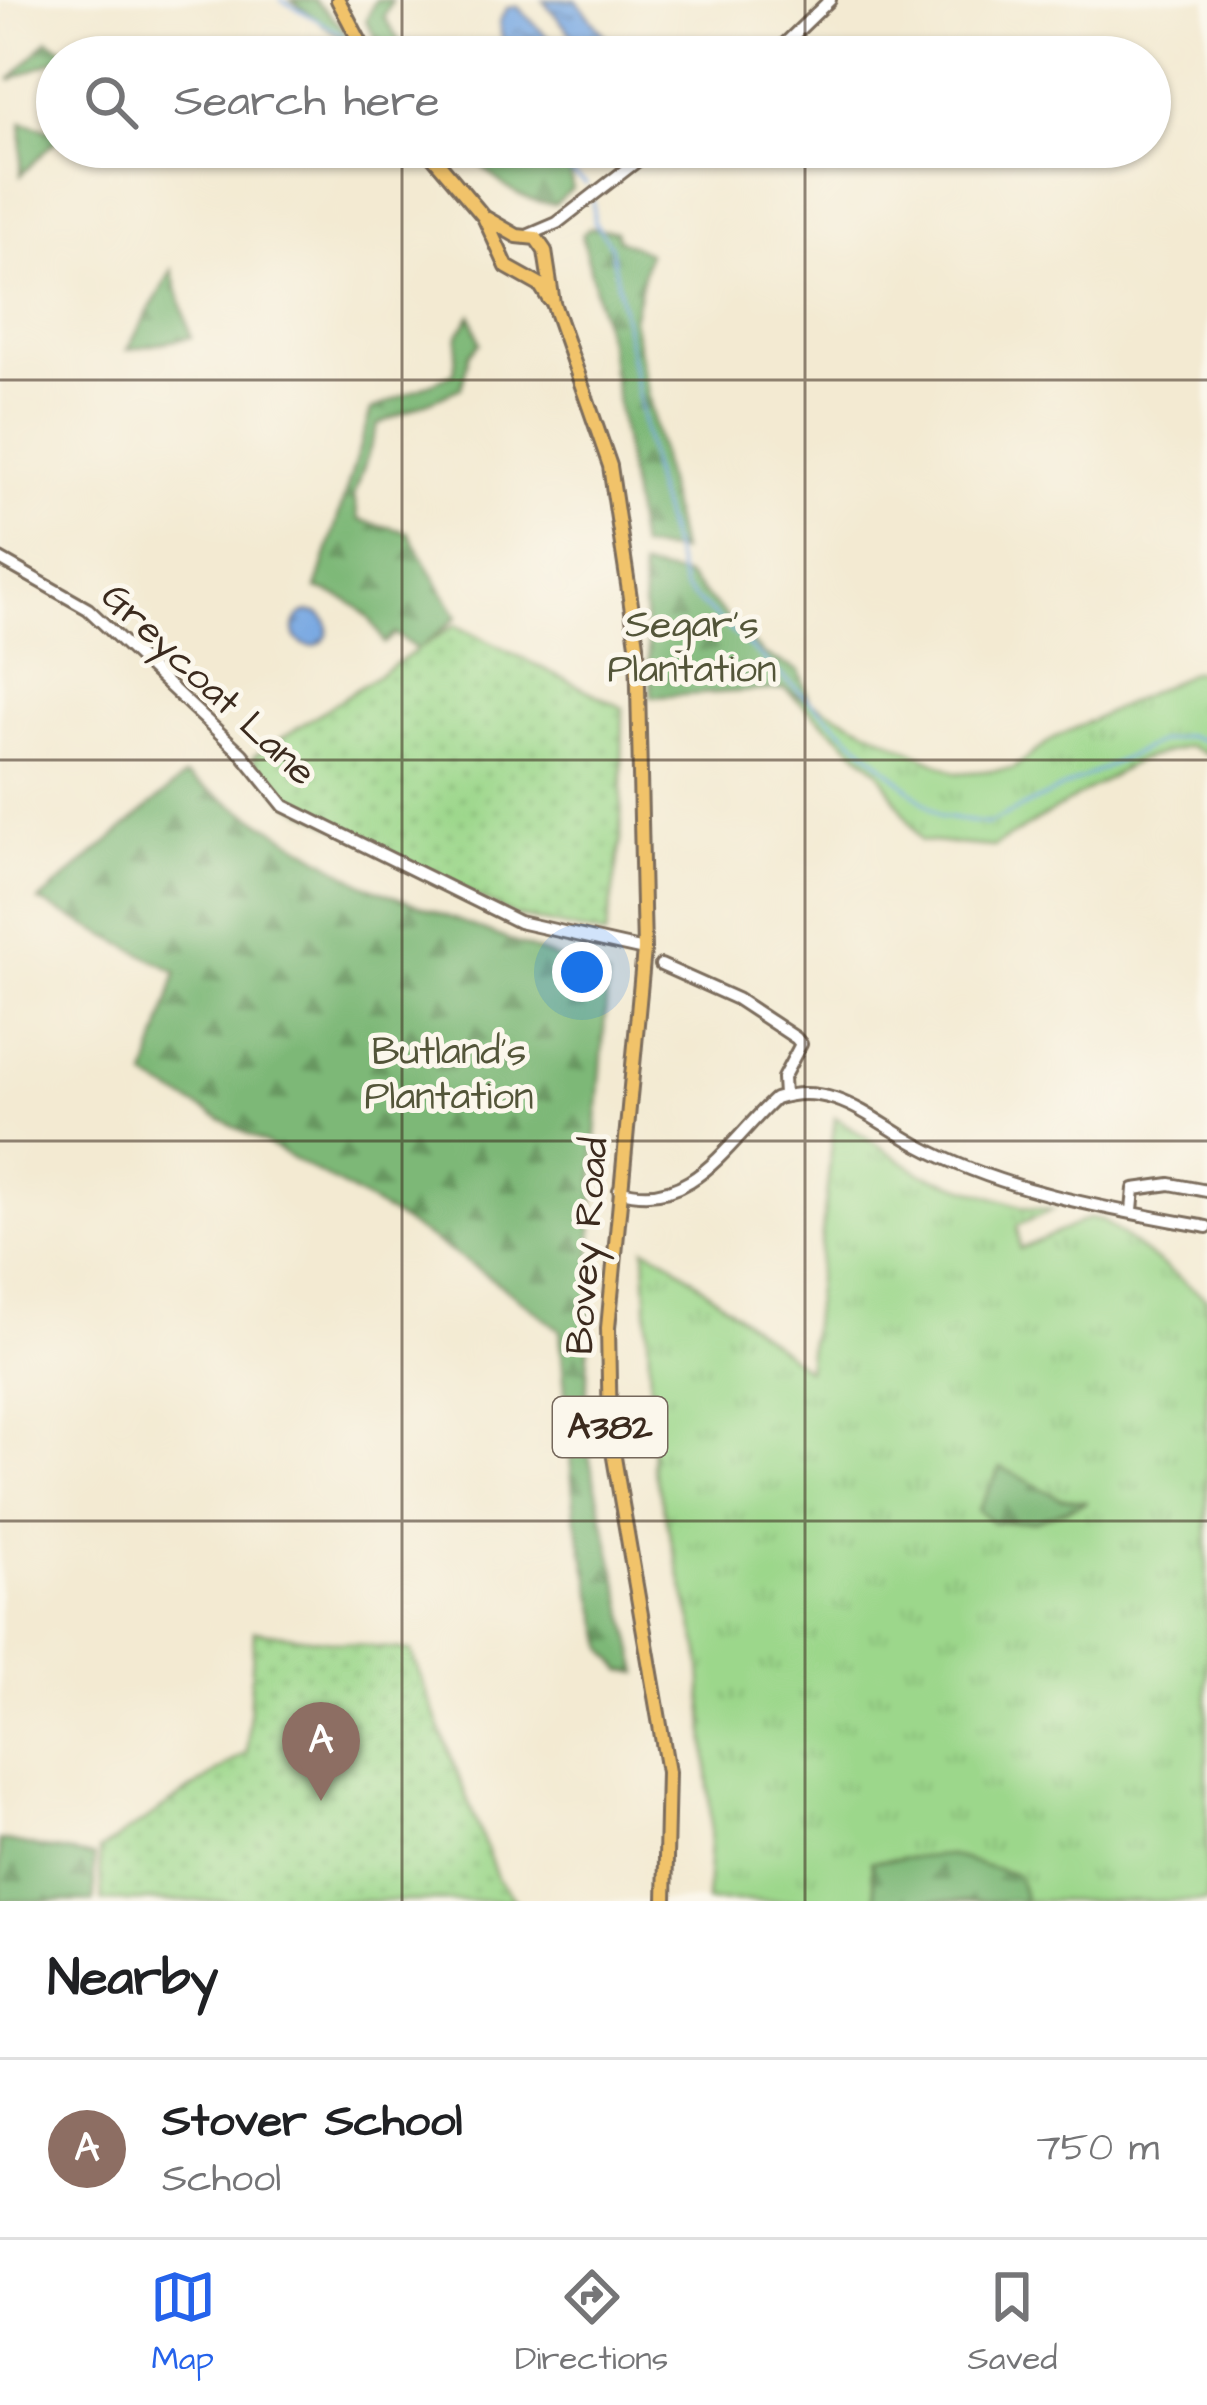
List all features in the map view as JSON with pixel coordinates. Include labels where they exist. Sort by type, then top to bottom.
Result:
[{"type":"main road","points":[[338,0],[357,36]]},
{"type":"main road","points":[[443,168],[484,217],[511,272],[526,277],[543,264],[544,249],[484,217]]},
{"type":"main road","points":[[504,252],[523,236]]},
{"type":"main road","name":"A382","points":[[543,264],[610,466],[628,562],[638,644],[644,950]]},
{"type":"main road","name":"A382","points":[[526,277],[553,303]]},
{"type":"main road","name":"Bovey Road","points":[[644,950],[608,1281],[610,1434],[668,1772],[665,1901]]},
{"type":"street","points":[[793,36],[830,0]]},
{"type":"street","points":[[523,236],[556,223],[627,168]]},
{"type":"street","points":[[544,249],[556,223]]},
{"type":"street","name":"Greycoat Lane","points":[[0,559],[76,601],[242,754],[284,806],[519,922],[644,950]]},
{"type":"street","points":[[661,965],[737,999],[796,1038],[801,1044],[783,1078],[784,1096]]},
{"type":"street","points":[[619,1190],[651,1196],[673,1192],[704,1175],[743,1128],[784,1096],[845,1100],[948,1160],[1083,1202],[1207,1227]]},
{"type":"street","points":[[1132,1211],[1134,1189],[1170,1184],[1207,1191]]},
{"type":"green space","points":[[291,0],[314,0],[347,36],[338,36]]},
{"type":"green space","points":[[375,0],[392,0],[384,17],[396,36],[375,36],[366,21]]},
{"type":"green space","points":[[36,53],[36,68],[10,80]]},
{"type":"green space","points":[[22,122],[36,126],[36,160],[21,175]]},
{"type":"green space","points":[[485,168],[561,168],[570,171],[572,189],[555,204],[540,202],[515,193]]},
{"type":"green space","points":[[589,228],[615,231],[618,239],[648,253],[633,319],[680,551],[640,548],[609,347],[582,235]]},
{"type":"green space","points":[[172,270],[191,337],[127,350]]},
{"type":"green space","points":[[471,315],[480,343],[470,353],[461,388],[378,424],[354,496],[359,520],[408,532],[457,617],[418,650],[395,634],[384,643],[358,607],[316,589],[371,410],[454,373],[458,335]]},
{"type":"green space","name":"Segar's Plantation","points":[[641,568],[686,576],[763,654],[799,671],[810,701],[784,689],[652,697]]},
{"type":"green space","points":[[455,625],[623,708],[621,840],[606,936],[516,916],[288,803],[254,764],[254,756]]},
{"type":"green space","points":[[1193,672],[1207,672],[1207,755],[1189,746],[1139,760],[993,847],[921,841],[878,770],[785,689],[957,773],[1013,769],[1052,739]]},
{"type":"green space","name":"Butland's Plantation","points":[[185,776],[365,885],[608,978],[595,1148],[585,1439],[639,1673],[622,1670],[606,1650],[575,1515],[560,1330],[411,1226],[146,1078],[177,972],[39,901]]},
{"type":"green space","points":[[835,1117],[922,1174],[1024,1207],[1053,1210],[1017,1226],[1020,1249],[1090,1218],[1102,1220],[1207,1299],[1207,1901],[707,1901],[711,1820],[700,1653],[653,1468],[645,1248],[670,1261],[807,1370]]},
{"type":"green space","points":[[1001,1467],[1060,1498],[1087,1502],[1036,1521],[994,1523],[978,1510]]},
{"type":"green space","points":[[254,1631],[411,1651],[498,1880],[516,1901],[102,1901],[99,1851],[247,1752]]},
{"type":"green space","points":[[0,1840],[94,1857],[94,1901],[0,1901]]},
{"type":"green space","points":[[949,1855],[1017,1875],[1025,1901],[876,1901],[871,1861]]},
{"type":"water","points":[[543,0],[576,0],[606,36],[573,36]]},
{"type":"water","points":[[517,6],[546,36],[502,36],[499,22],[507,8]]},
{"type":"water","points":[[311,612],[323,617],[328,629],[323,641],[311,646],[299,641],[294,629],[299,617]]},
{"type":"waterway","points":[[281,0],[344,35]]},
{"type":"waterway","points":[[565,168],[586,184]]},
{"type":"waterway","points":[[593,201],[594,222],[611,246],[654,483],[684,589],[941,817],[988,824],[1158,742],[1186,736],[1207,741]]},
{"type":"place","name":"Stover School","points":[[321,1801]]}]
